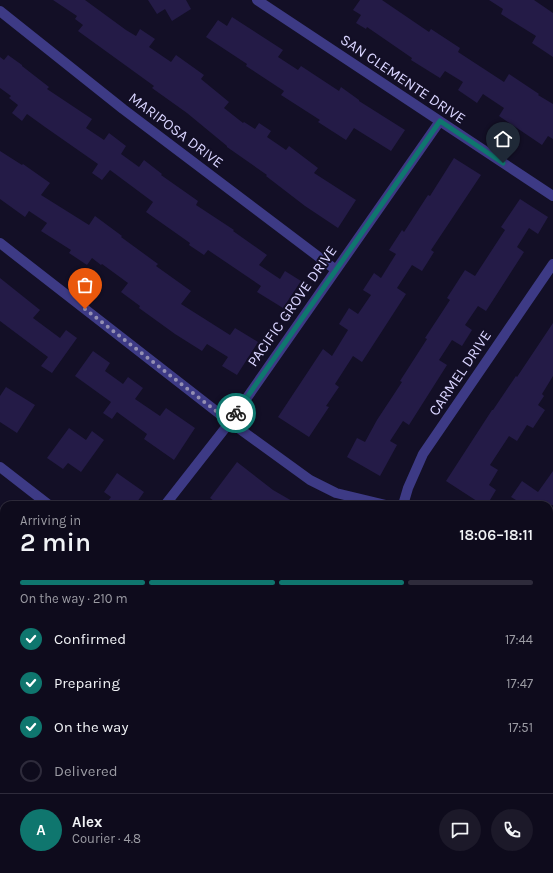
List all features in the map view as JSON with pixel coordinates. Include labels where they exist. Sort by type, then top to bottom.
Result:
[{"type":"street","name":"SAN CLEMENTE DRIVE","points":[[257,0],[553,196]]},
{"type":"street","name":"MARIPOSA DRIVE","points":[[0,11],[123,109],[336,270]]},
{"type":"street","name":"PACIFIC GROVE DRIVE","points":[[168,501],[230,422],[440,121]]},
{"type":"street","points":[[0,243],[230,422],[310,480],[336,493],[369,501]]},
{"type":"street","name":"CARMEL DRIVE","points":[[404,501],[408,488],[423,454],[553,264]]},
{"type":"street","points":[[0,467],[44,501]]},
{"type":"building","points":[[53,0],[85,0],[136,36],[140,29],[155,39],[149,47],[171,62],[176,55],[204,75],[201,79],[229,102],[224,108],[243,123],[244,122],[255,129],[259,123],[271,131],[267,137],[286,150],[289,146],[318,168],[314,173],[356,200],[338,228],[305,206],[266,176],[267,175],[227,147],[187,113],[152,88],[154,86],[78,31],[83,25],[75,19],[77,16]]},
{"type":"building","points":[[148,0],[186,0],[191,9],[172,21],[165,9],[157,14]]},
{"type":"building","points":[[360,0],[382,0],[429,32],[431,29],[460,48],[458,52],[504,82],[509,74],[553,104],[553,139],[548,136],[542,145],[499,116],[504,108],[483,94],[477,103],[458,90],[463,82],[445,71],[440,78],[411,60],[412,58],[367,27],[366,29],[356,23],[361,15],[353,10]]},
{"type":"building","points":[[489,0],[534,0],[553,13],[553,57],[532,43],[536,36],[501,14],[503,9]]},
{"type":"building","points":[[232,17],[283,50],[278,57],[298,70],[301,66],[339,91],[341,87],[359,101],[405,130],[391,151],[354,128],[346,140],[318,122],[320,120],[281,95],[284,91],[206,37],[218,20],[227,26]]},
{"type":"building","points":[[8,55],[49,87],[47,89],[92,119],[86,128],[104,140],[109,133],[126,146],[121,154],[139,167],[144,160],[162,174],[161,175],[198,201],[196,205],[234,230],[233,231],[267,255],[259,265],[280,279],[285,271],[301,281],[283,308],[257,292],[261,286],[208,250],[204,255],[189,245],[190,243],[146,212],[153,202],[110,170],[102,180],[92,173],[98,164],[27,114],[22,121],[12,113],[18,105],[9,98],[11,96],[0,88],[0,57],[4,60]]},
{"type":"building","points":[[0,151],[22,165],[23,164],[50,183],[41,195],[89,225],[95,216],[158,264],[156,266],[191,291],[181,304],[230,335],[235,328],[258,342],[237,375],[222,366],[228,357],[207,344],[202,351],[175,334],[139,308],[140,306],[121,292],[128,283],[92,258],[87,265],[69,253],[71,250],[41,231],[47,223],[29,211],[25,217],[0,199]]},
{"type":"building","points":[[454,158],[481,175],[431,250],[434,252],[422,271],[412,265],[397,288],[406,294],[362,362],[353,356],[335,384],[339,387],[326,406],[329,407],[309,437],[278,417],[323,349],[332,356],[348,330],[339,324],[349,308],[358,314],[371,295],[363,290],[374,273],[381,278],[396,254],[389,250],[402,230],[404,232],[428,195],[430,196]]},
{"type":"building","points":[[520,199],[548,217],[538,234],[529,228],[517,247],[524,252],[486,311],[478,306],[465,325],[472,330],[462,346],[452,340],[439,360],[447,365],[409,425],[403,421],[390,441],[397,445],[380,476],[347,457],[357,438],[365,442],[377,420],[402,382],[400,381],[427,339],[425,338],[450,300],[447,298],[465,270],[475,276],[505,230],[501,227]]},
{"type":"building","points":[[0,278],[40,310],[33,318],[60,338],[66,330],[77,338],[52,373],[41,366],[48,357],[0,321]]},
{"type":"building","points":[[553,323],[553,376],[542,394],[544,396],[538,405],[545,410],[533,428],[527,425],[517,441],[509,436],[490,465],[498,470],[489,485],[496,490],[489,501],[477,501],[446,481],[492,410],[516,376],[517,377]]},
{"type":"building","points":[[93,351],[110,363],[105,371],[123,384],[128,377],[143,388],[135,399],[160,416],[166,408],[195,428],[174,460],[144,439],[147,434],[117,412],[112,419],[103,413],[111,402],[75,376]]},
{"type":"building","points":[[6,387],[35,405],[17,433],[0,422],[0,396]]},
{"type":"building","points":[[69,428],[86,440],[92,431],[104,440],[81,472],[68,463],[63,469],[47,458]]},
{"type":"building","points":[[237,462],[273,490],[292,501],[214,501],[210,498]]},
{"type":"building","points":[[553,471],[553,501],[518,501],[511,497],[522,481],[538,492]]},
{"type":"building","points":[[117,473],[144,492],[138,501],[108,501],[111,497],[104,492]]},
{"type":"way so far","points":[[85,309],[230,422],[236,413]]},
{"type":"route","points":[[236,413],[440,121],[503,163]]}]
